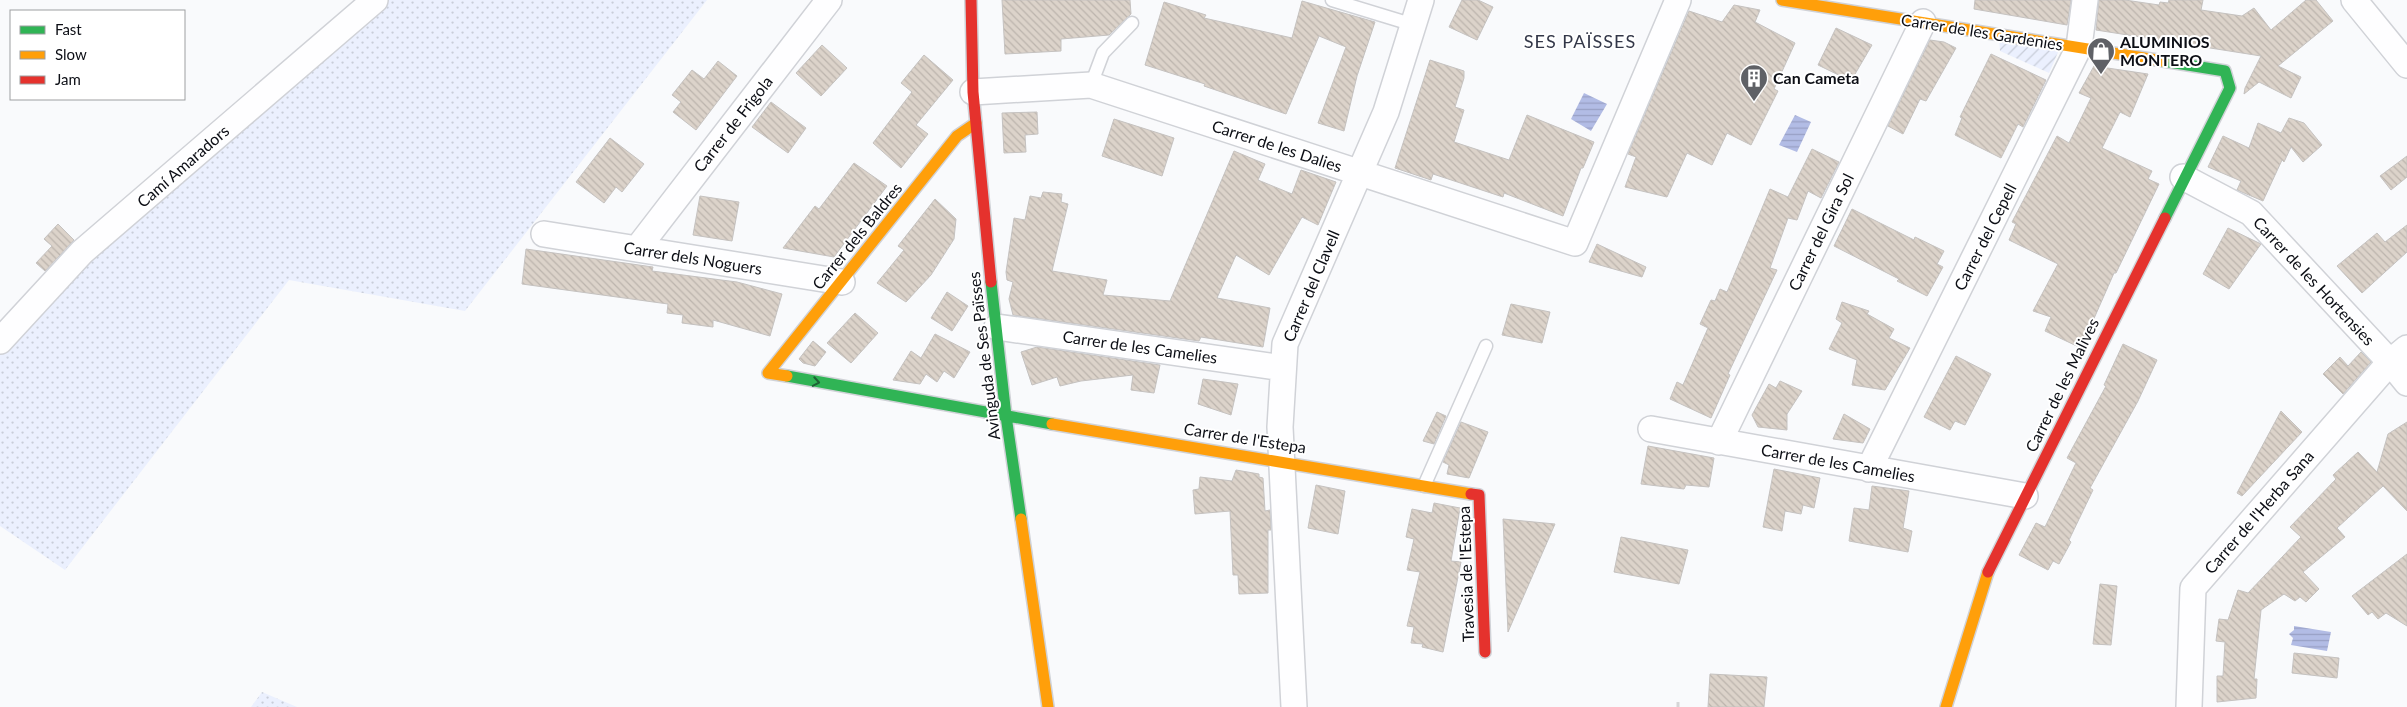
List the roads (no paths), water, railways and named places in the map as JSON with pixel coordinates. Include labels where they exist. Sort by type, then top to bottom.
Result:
[{"type":"street","name":"Camí Amaradors","points":[[0,341],[82,252],[375,0]]},
{"type":"street","name":"Carrer de Frigola","points":[[637,249],[829,0]]},
{"type":"street","name":"Avinguda de Ses Païsses","points":[[971,0],[973,92],[1006,416],[1048,707]]},
{"type":"street","name":"Carrer del Clavell","points":[[1294,707],[1280,427],[1284,344],[1386,112],[1421,0]]},
{"type":"street","name":"Carrer de les Dalies","points":[[973,92],[1091,85],[1575,243],[1678,0]]},
{"type":"street","name":"Carrer de les Gardenies","points":[[1782,0],[2225,71],[2230,88]]},
{"type":"street","name":"Carrer del Cepell","points":[[1869,469],[2079,47],[2085,0]]},
{"type":"street","points":[[2354,0],[2407,65]]},
{"type":"street","name":"Carrer del Gira Sol","points":[[1719,442],[1923,22]]},
{"type":"street","name":"Carrer de les Malives","points":[[1946,707],[1990,567],[2183,177],[2230,88]]},
{"type":"street","name":"Carrer dels Baldres","points":[[768,373],[957,136],[976,122]]},
{"type":"street","name":"Carrer de les Hortensies","points":[[2183,177],[2251,214],[2399,355],[2407,383]]},
{"type":"street","name":"Carrer dels Noguers","points":[[544,234],[842,282]]},
{"type":"street","name":"Carrer de les Camelies","points":[[997,327],[1283,368]]},
{"type":"street","name":"Carrer de l'Herba Sana","points":[[2189,707],[2193,588],[2399,355]]},
{"type":"street","name":"Carrer de l'Estepa","points":[[768,373],[1006,416],[1479,495]]},
{"type":"street","name":"Carrer de les Camelies","points":[[1651,430],[2025,496]]},
{"type":"street","name":"Travesia de l'Estepa","points":[[1479,495],[1485,652]]},
{"type":"lane","points":[[1332,0],[1414,25]]},
{"type":"lane","points":[[1091,85],[1103,53],[1132,23]]},
{"type":"lane","points":[[1424,486],[1486,346]]},
{"type":"water","points":[[1584,93],[1607,104],[1591,131],[1571,119]]},
{"type":"water","points":[[1795,115],[1811,122],[1797,152],[1779,145]]},
{"type":"water","points":[[2294,626],[2331,632],[2327,651],[2291,645],[2293,638],[2289,634],[2294,630]]},
{"type":"place","name":"ALUMINIOS MONTERO","points":[[2101,75]]},
{"type":"place","name":"Can Cameta","points":[[1754,102]]},
{"type":"district","name":"SES PAÏSSES","points":[[1580,42]]}]
